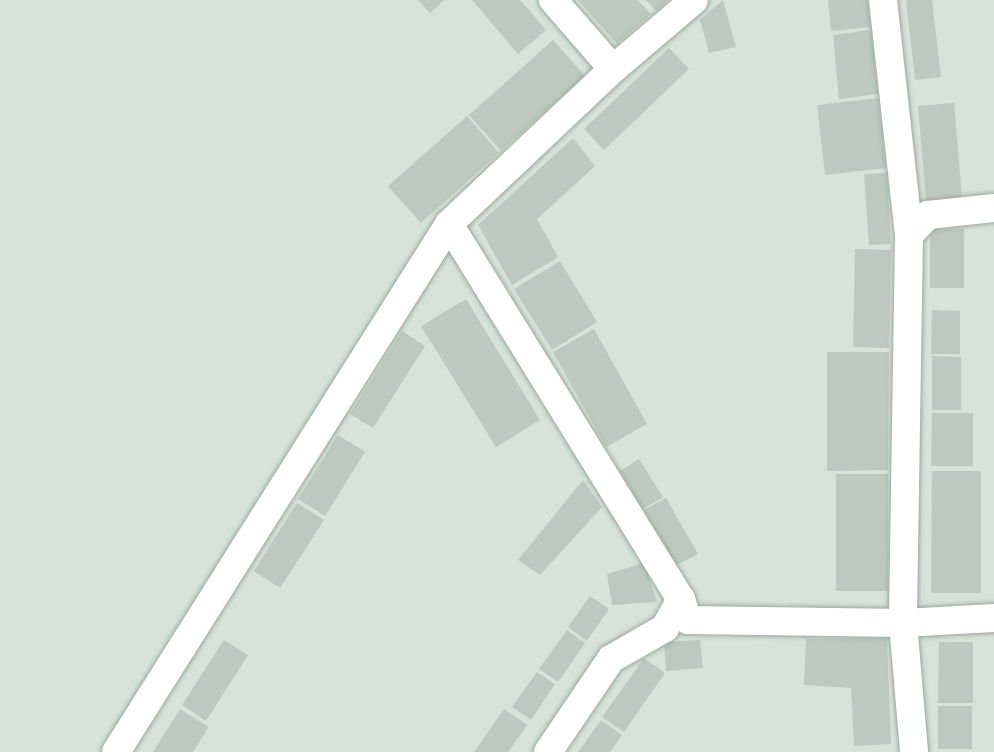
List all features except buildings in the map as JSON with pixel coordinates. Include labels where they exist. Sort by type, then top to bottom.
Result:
[{"type":"street","points":[[553,0],[613,69]]},
{"type":"street","points":[[116,752],[449,224],[613,69],[694,0]]},
{"type":"street","points":[[883,0],[909,235],[903,623],[914,752]]},
{"type":"street","points":[[909,235],[928,215],[994,208]]},
{"type":"street","points":[[449,224],[681,599],[688,620],[903,623],[994,618]]},
{"type":"street","points":[[548,752],[611,658],[665,628],[681,599]]}]
